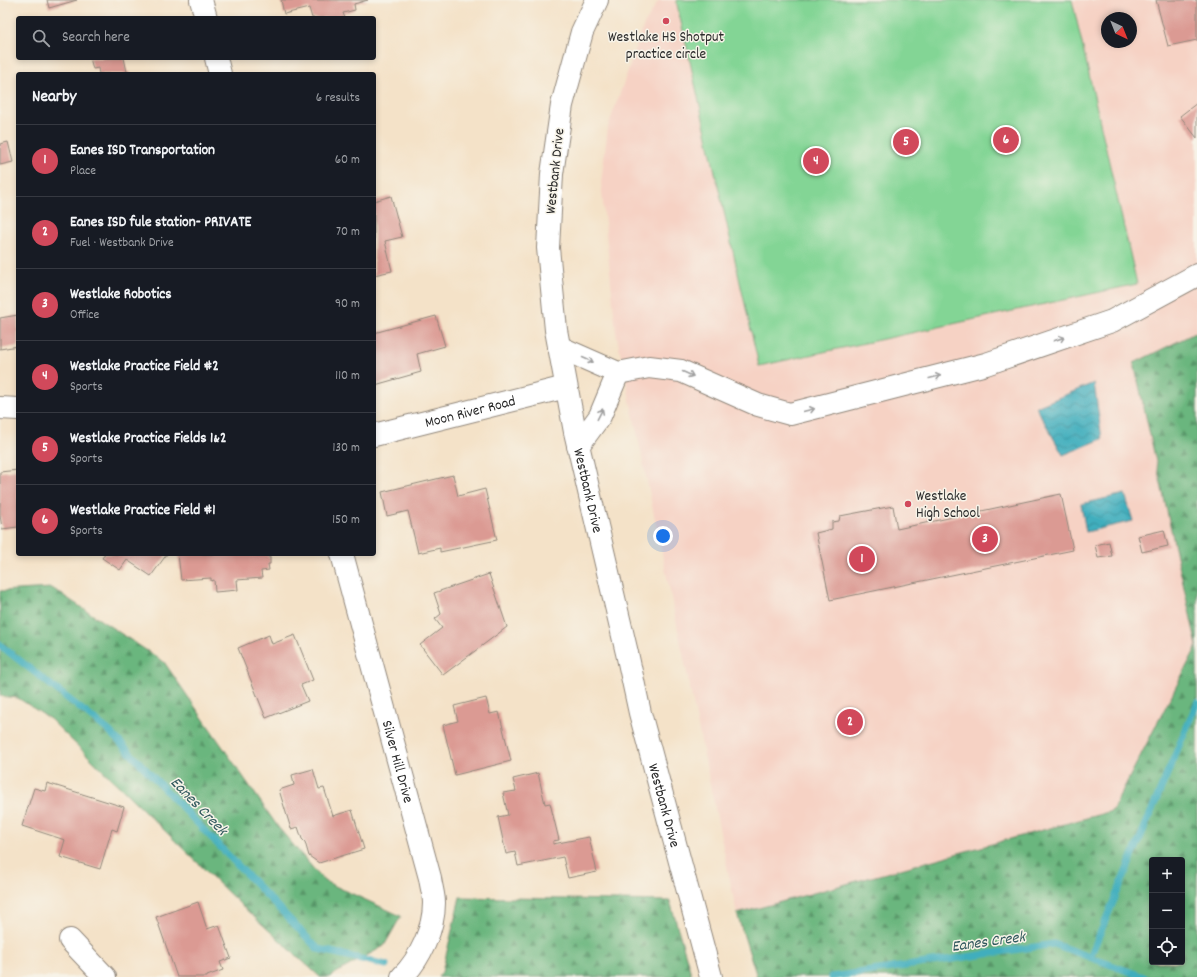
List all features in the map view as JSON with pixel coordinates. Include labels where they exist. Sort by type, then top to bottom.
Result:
[{"type":"street","points":[[201,0],[205,16]]},
{"type":"street","name":"Westbank Drive","points":[[597,0],[582,32],[562,105],[552,174],[548,248],[556,330],[578,446],[640,713],[711,977]]},
{"type":"street","points":[[216,60],[220,72]]},
{"type":"street","points":[[559,347],[618,373],[650,367],[681,371],[758,405],[790,414],[986,364],[1112,321],[1197,275]]},
{"type":"street","points":[[578,446],[600,416],[618,373]]},
{"type":"street","name":"Moon River Road","points":[[376,435],[566,387]]},
{"type":"street","points":[[0,408],[16,409]]},
{"type":"street","name":"Silver Hill Drive","points":[[343,556],[430,878],[434,903],[430,927],[422,949],[406,972]]},
{"type":"street","points":[[70,940],[105,977]]},
{"type":"shaded area","name":"Westlake High School","points":[[659,0],[1197,0],[1197,332],[1134,363],[1197,646],[1112,811],[737,914],[616,332],[601,183],[608,127],[644,25]]},
{"type":"green space","points":[[676,0],[1072,0],[1137,284],[759,366]]},
{"type":"green space","points":[[1197,332],[1197,646],[1134,363]]},
{"type":"green space","points":[[52,588],[164,662],[278,827],[324,881],[401,916],[384,946],[329,977],[320,977],[241,905],[50,719],[18,698],[0,696],[0,591]]},
{"type":"green space","points":[[1197,646],[1197,977],[757,977],[737,914],[1112,811]]},
{"type":"green space","points":[[460,897],[670,901],[692,977],[438,977],[442,972]]},
{"type":"water","points":[[1094,383],[1102,439],[1063,455],[1036,407]]},
{"type":"water","points":[[1125,494],[1133,521],[1086,532],[1081,504]]},
{"type":"building","points":[[47,0],[77,0],[49,8]]},
{"type":"building","points":[[281,0],[368,0],[354,4],[355,10],[343,13],[344,16],[311,16],[309,8],[284,14]]},
{"type":"building","points":[[1156,0],[1197,0],[1197,40],[1168,46]]},
{"type":"building","points":[[91,60],[124,60],[127,72],[99,72],[98,68],[93,69]]},
{"type":"building","points":[[1197,103],[1197,138],[1180,116]]},
{"type":"building","points":[[8,142],[13,162],[0,165],[0,144]]},
{"type":"building","points":[[391,196],[402,237],[385,241],[392,271],[376,275],[376,200]]},
{"type":"building","points":[[16,315],[16,346],[0,349],[0,318]]},
{"type":"building","points":[[436,316],[445,346],[417,354],[421,372],[376,385],[376,332]]},
{"type":"building","points":[[16,470],[16,527],[2,529],[0,515],[0,472]]},
{"type":"building","points":[[453,475],[458,496],[485,489],[497,540],[440,552],[440,548],[418,553],[408,511],[387,516],[382,492]]},
{"type":"building","points":[[1061,494],[1073,550],[830,600],[816,533],[832,529],[832,522],[839,521],[840,516],[893,506],[897,529]]},
{"type":"building","points":[[1164,530],[1168,546],[1142,552],[1138,536]]},
{"type":"building","points":[[1109,542],[1112,556],[1098,558],[1095,545]]},
{"type":"building","points":[[104,556],[166,556],[151,576],[127,560],[120,570],[102,558]]},
{"type":"building","points":[[178,556],[270,557],[270,564],[268,564],[269,570],[261,571],[262,578],[237,580],[238,590],[215,592],[214,580],[211,581],[211,578],[181,580]]},
{"type":"building","points":[[489,574],[507,627],[443,675],[420,645],[442,628],[435,619],[441,614],[434,593]]},
{"type":"building","points":[[269,635],[272,644],[295,635],[313,680],[301,685],[308,701],[266,718],[238,648]]},
{"type":"building","points":[[486,698],[490,714],[499,712],[511,761],[455,775],[443,725],[458,721],[454,706]]},
{"type":"building","points":[[313,769],[319,789],[324,788],[333,816],[352,810],[364,849],[319,863],[309,856],[305,842],[302,839],[298,827],[291,829],[279,790],[294,785],[292,775]]},
{"type":"building","points":[[538,773],[545,804],[550,803],[559,840],[553,841],[553,844],[589,837],[597,872],[568,878],[563,857],[518,866],[515,852],[506,854],[498,817],[508,815],[503,793],[516,791],[513,779]]},
{"type":"building","points":[[47,783],[124,807],[117,831],[112,829],[100,869],[60,857],[65,840],[22,826],[34,788],[45,791]]},
{"type":"building","points":[[198,902],[207,929],[219,925],[231,958],[220,962],[223,970],[207,977],[177,977],[156,917]]},
{"type":"waterway","name":"Eanes Creek","points":[[0,645],[109,731],[318,949],[386,965]]},
{"type":"waterway","points":[[1090,957],[1197,703]]},
{"type":"waterway","name":"Eanes Creek","points":[[831,977],[1054,944],[1144,977]]},
{"type":"place","name":"Westlake HS Shotput practice circle","points":[[666,21]]},
{"type":"place","name":"Westlake Practice Field #1","points":[[1006,140]]},
{"type":"place","name":"Westlake Practice Fields 1&2","points":[[906,142]]},
{"type":"place","name":"Westlake Practice Field #2","points":[[816,161]]},
{"type":"place","name":"Westlake High School","points":[[908,504]]},
{"type":"place","name":"Westlake Robotics","points":[[985,539]]},
{"type":"place","name":"Eanes ISD Transportation","points":[[862,559]]},
{"type":"place","name":"Eanes ISD fule station- PRIVATE","points":[[850,722]]}]
